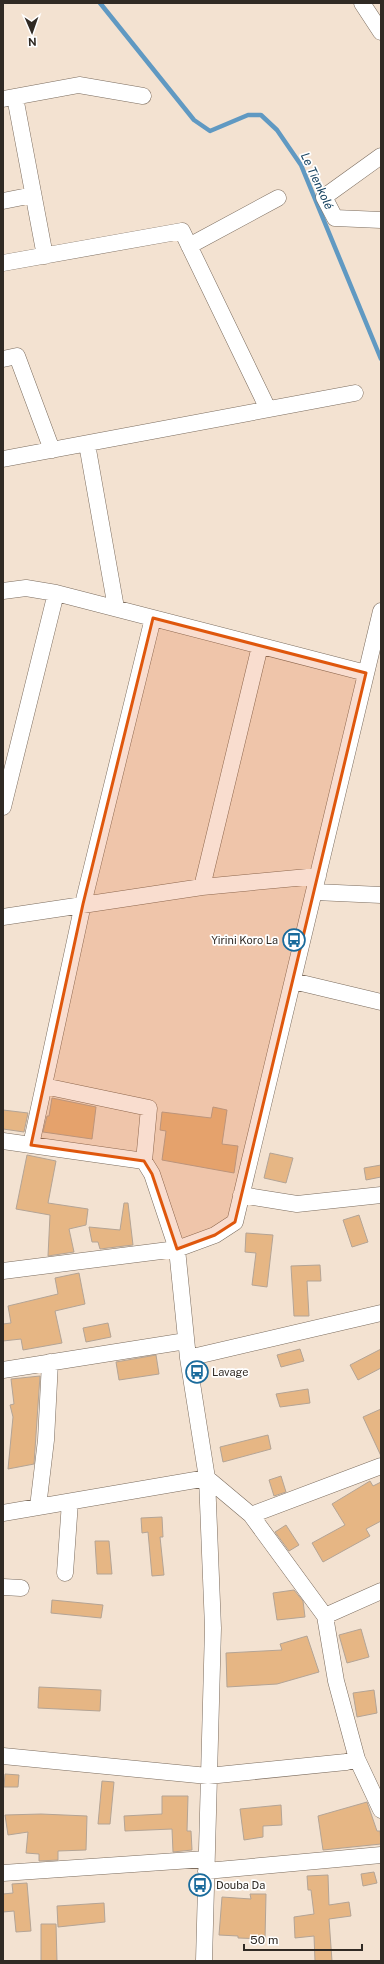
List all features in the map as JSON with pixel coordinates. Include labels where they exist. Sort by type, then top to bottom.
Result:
[{"type":"street","points":[[362,3],[381,32]]},
{"type":"street","points":[[45,256],[33,195],[9,98],[78,85],[143,96]]},
{"type":"street","points":[[381,156],[324,197],[335,218],[381,220]]},
{"type":"street","points":[[3,201],[33,195]]},
{"type":"street","points":[[189,246],[278,198]]},
{"type":"street","points":[[3,263],[182,231],[268,409]]},
{"type":"street","points":[[3,358],[17,356],[52,450]]},
{"type":"street","points":[[3,460],[355,393]]},
{"type":"street","points":[[87,444],[116,608]]},
{"type":"street","points":[[3,591],[26,588],[56,593],[260,646],[372,666]]},
{"type":"street","points":[[3,807],[56,593]]},
{"type":"street","points":[[3,1271],[177,1248],[215,1235],[235,1222],[318,876],[372,666],[381,611]]},
{"type":"street","points":[[31,1145],[83,904],[153,618]]},
{"type":"street","points":[[202,887],[260,646]]},
{"type":"street","points":[[3,917],[202,887],[318,876]]},
{"type":"street","points":[[315,892],[381,895]]},
{"type":"street","points":[[293,981],[381,1002]]},
{"type":"street","points":[[44,1086],[149,1108],[144,1161],[152,1174],[177,1248],[188,1358],[207,1478],[212,1628],[204,1961]]},
{"type":"street","points":[[3,1141],[144,1161]]},
{"type":"street","points":[[241,1195],[297,1204],[381,1195]]},
{"type":"street","points":[[188,1358],[381,1313]]},
{"type":"street","points":[[3,1370],[186,1341]]},
{"type":"street","points":[[38,1507],[46,1440],[50,1362]]},
{"type":"street","points":[[251,1515],[381,1466]]},
{"type":"street","points":[[3,1513],[207,1478],[251,1515],[325,1616],[336,1681],[357,1759],[381,1810]]},
{"type":"street","points":[[65,1573],[70,1502]]},
{"type":"street","points":[[3,1587],[20,1588]]},
{"type":"street","points":[[325,1616],[379,1594]]},
{"type":"street","points":[[3,1756],[208,1776],[346,1762],[357,1759]]},
{"type":"street","points":[[3,1873],[206,1865],[381,1855]]},
{"type":"highlighted area","points":[[153,618],[366,673],[235,1222],[215,1235],[177,1249],[152,1174],[144,1161],[31,1145],[83,904]]},
{"type":"building","points":[[52,1098],[96,1107],[92,1139],[43,1132],[47,1116],[49,1116]]},
{"type":"building","points":[[213,1107],[227,1110],[222,1144],[238,1146],[234,1173],[162,1160],[166,1131],[160,1130],[162,1112],[211,1118]]},
{"type":"building","points":[[3,1110],[28,1113],[24,1132],[3,1129]]},
{"type":"building","points":[[270,1153],[293,1158],[286,1183],[264,1178]]},
{"type":"building","points":[[27,1155],[56,1161],[48,1203],[88,1209],[86,1225],[69,1229],[74,1252],[48,1256],[50,1215],[16,1209]]},
{"type":"building","points":[[381,1165],[381,1177],[366,1180],[364,1168]]},
{"type":"building","points":[[124,1203],[128,1203],[133,1245],[100,1249],[98,1242],[92,1242],[89,1227],[120,1230]]},
{"type":"building","points":[[359,1215],[368,1242],[352,1247],[343,1220]]},
{"type":"building","points":[[246,1233],[273,1235],[267,1287],[252,1285],[256,1253],[245,1252]]},
{"type":"building","points":[[320,1265],[321,1281],[307,1281],[309,1316],[294,1316],[291,1266]]},
{"type":"building","points":[[79,1273],[85,1304],[55,1311],[62,1343],[23,1350],[21,1339],[3,1341],[3,1324],[11,1323],[8,1306],[58,1294],[55,1278]]},
{"type":"building","points":[[108,1323],[111,1337],[86,1342],[83,1328]]},
{"type":"building","points":[[300,1349],[304,1361],[281,1367],[277,1355]]},
{"type":"building","points":[[381,1349],[381,1368],[358,1380],[350,1365]]},
{"type":"building","points":[[156,1355],[159,1374],[119,1380],[116,1362]]},
{"type":"building","points":[[40,1376],[34,1464],[8,1469],[13,1417],[10,1405],[14,1404],[11,1379]]},
{"type":"building","points":[[308,1389],[310,1403],[280,1407],[276,1394]]},
{"type":"building","points":[[381,1409],[381,1456],[363,1417]]},
{"type":"building","points":[[268,1435],[271,1449],[223,1462],[220,1447]]},
{"type":"building","points":[[281,1476],[286,1492],[274,1496],[269,1480]]},
{"type":"building","points":[[370,1481],[373,1486],[381,1482],[381,1521],[366,1529],[370,1536],[323,1562],[312,1543],[345,1525],[332,1504]]},
{"type":"building","points":[[162,1517],[163,1537],[160,1537],[164,1575],[152,1576],[148,1532],[142,1533],[141,1518]]},
{"type":"building","points":[[286,1525],[299,1545],[289,1551],[275,1532]]},
{"type":"building","points":[[95,1541],[109,1541],[112,1574],[97,1574]]},
{"type":"building","points":[[294,1590],[303,1601],[305,1617],[277,1620],[273,1593]]},
{"type":"building","points":[[52,1600],[103,1605],[101,1618],[51,1613]]},
{"type":"building","points":[[361,1629],[369,1657],[347,1663],[339,1635]]},
{"type":"building","points":[[307,1636],[319,1672],[277,1684],[227,1687],[226,1653],[282,1650],[280,1644]]},
{"type":"building","points":[[39,1687],[101,1690],[100,1711],[38,1708]]},
{"type":"building","points":[[374,1690],[377,1713],[357,1717],[353,1693]]},
{"type":"building","points":[[5,1774],[19,1775],[18,1787],[4,1787]]},
{"type":"building","points":[[102,1781],[114,1782],[110,1824],[98,1824]]},
{"type":"building","points":[[162,1796],[188,1796],[187,1831],[191,1831],[192,1850],[173,1852],[172,1829],[125,1831],[124,1816],[162,1814]]},
{"type":"building","points":[[367,1802],[377,1831],[380,1831],[381,1844],[323,1850],[318,1816]]},
{"type":"building","points":[[281,1805],[282,1825],[263,1826],[263,1837],[244,1840],[240,1809]]},
{"type":"building","points":[[41,1814],[87,1816],[86,1850],[58,1851],[58,1860],[39,1861],[39,1854],[26,1853],[28,1832],[8,1835],[5,1815]]},
{"type":"building","points":[[374,1872],[377,1883],[363,1886],[361,1874]]},
{"type":"building","points":[[328,1875],[329,1905],[349,1902],[351,1916],[329,1919],[332,1961],[315,1961],[314,1936],[295,1938],[294,1917],[314,1914],[311,1890],[308,1890],[307,1876]]},
{"type":"building","points":[[27,1883],[31,1931],[16,1932],[14,1911],[3,1912],[3,1894],[13,1893],[12,1884]]},
{"type":"building","points":[[250,1894],[266,1894],[265,1939],[238,1938],[238,1936],[219,1935],[222,1897],[251,1899]]},
{"type":"building","points":[[104,1903],[105,1922],[58,1927],[57,1906]]},
{"type":"building","points":[[41,1924],[56,1924],[57,1961],[41,1961]]},
{"type":"waterway","name":"Le Tienkolé","points":[[100,3],[194,120],[210,131],[248,115],[261,115],[277,130],[301,165],[381,359]]},
{"type":"place","name":"Yirini Koro La","points":[[294,940]]},
{"type":"place","name":"Lavage","points":[[197,1372]]},
{"type":"place","name":"Douba Da","points":[[200,1885]]}]
